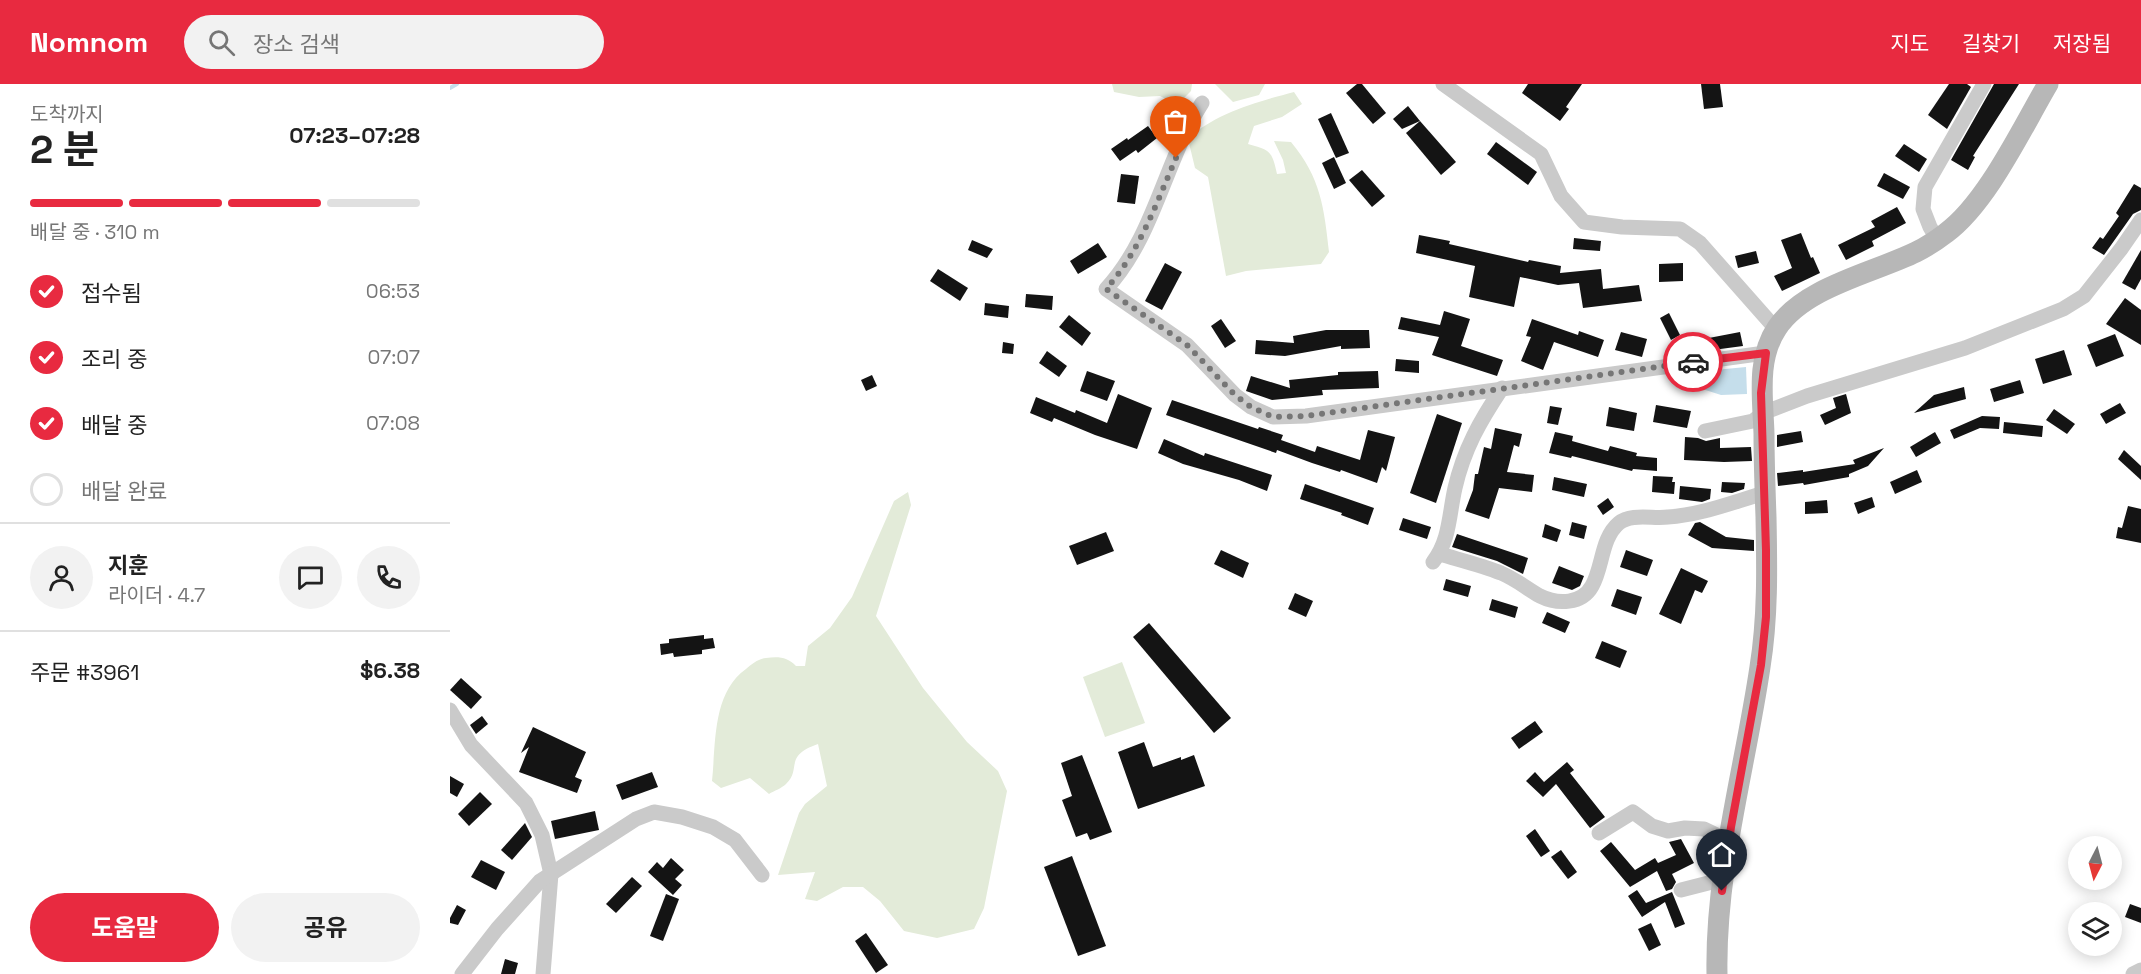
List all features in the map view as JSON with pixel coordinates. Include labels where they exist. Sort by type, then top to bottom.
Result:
[{"type":"street","points":[[1443,84],[1541,154],[1561,196],[1584,222],[1622,227],[1680,230],[1700,243],[1776,329]]},
{"type":"street","points":[[1937,239],[1923,209],[1925,187],[1984,84]]},
{"type":"street","points":[[1717,974],[1716,956],[1729,841],[1762,656],[1766,617],[1761,393],[1766,353],[1776,329],[1806,301],[1918,251],[1949,231],[1974,206],[2048,84]]},
{"type":"street","points":[[1202,103],[1188,125],[1142,238],[1121,272],[1106,289],[1187,345],[1235,395],[1251,407],[1273,417],[1306,416],[1766,353]]},
{"type":"street","points":[[1705,431],[1753,421],[1763,413],[1807,396],[1965,348],[2063,309],[2084,297],[2141,220]]},
{"type":"street","points":[[1502,388],[1478,423],[1468,445],[1455,488],[1448,530],[1436,558],[1499,572],[1520,581],[1541,597],[1576,601],[1585,596],[1593,584],[1610,534],[1618,524],[1626,519],[1667,517],[1697,512],[1765,493]]},
{"type":"street","points":[[450,710],[471,746],[526,802],[542,835],[551,874],[543,974]]},
{"type":"street","points":[[462,974],[521,901],[540,882],[636,819],[654,812],[682,817],[713,827],[735,840],[762,875]]},
{"type":"street","points":[[1599,833],[1633,812],[1652,826],[1668,831],[1685,828],[1704,829],[1729,841]]},
{"type":"street","points":[[1681,890],[1724,879]]},
{"type":"street","points":[[2133,974],[2141,970]]},
{"type":"green space","points":[[1112,84],[1192,84],[1191,91],[1177,105],[1160,96],[1139,97],[1114,92]]},
{"type":"green space","points":[[1215,84],[1265,84],[1259,95],[1233,102]]},
{"type":"green space","points":[[1294,92],[1302,104],[1282,117],[1254,126],[1248,144],[1266,150],[1272,156],[1277,174],[1286,173],[1274,141],[1291,142],[1301,155],[1315,181],[1323,207],[1329,252],[1321,264],[1246,271],[1226,276],[1208,177],[1195,168],[1188,139],[1210,122],[1252,104]]},
{"type":"green space","points":[[908,492],[911,505],[876,616],[923,688],[967,742],[998,771],[1007,791],[984,908],[974,929],[937,938],[904,931],[880,901],[863,887],[843,887],[817,901],[805,899],[815,872],[778,875],[799,813],[805,804],[827,786],[818,744],[800,753],[791,778],[769,794],[750,778],[721,788],[712,781],[721,705],[735,679],[760,659],[782,658],[796,666],[805,666],[808,646],[830,628],[852,597],[894,501]]},
{"type":"green space","points":[[1122,662],[1145,723],[1105,737],[1083,677]]},
{"type":"water","points":[[1746,367],[1747,394],[1721,395],[1693,386],[1694,372]]},
{"type":"building","points":[[1357,84],[1362,84],[1386,113],[1373,124],[1346,93]]},
{"type":"building","points":[[1528,84],[1582,84],[1566,107],[1569,109],[1560,121],[1522,93]]},
{"type":"building","points":[[1701,84],[1720,84],[1723,107],[1704,109]]},
{"type":"building","points":[[1949,84],[1967,84],[1971,87],[1947,129],[1928,115]]},
{"type":"building","points":[[1994,84],[2019,84],[1973,156],[1975,157],[1968,170],[1951,160]]},
{"type":"building","points":[[1408,106],[1420,121],[1402,129],[1393,119]]},
{"type":"building","points":[[1331,113],[1349,153],[1336,158],[1318,119]]},
{"type":"building","points":[[1420,121],[1456,162],[1441,175],[1406,133]]},
{"type":"building","points":[[1148,126],[1157,138],[1138,153],[1136,150],[1120,161],[1111,149]]},
{"type":"building","points":[[1496,142],[1537,172],[1528,185],[1487,154]]},
{"type":"building","points":[[1904,144],[1927,159],[1919,172],[1895,156]]},
{"type":"building","points":[[1334,157],[1346,183],[1334,189],[1322,163]]},
{"type":"building","points":[[1362,170],[1385,196],[1372,207],[1349,180]]},
{"type":"building","points":[[1884,173],[1910,187],[1903,199],[1877,186]]},
{"type":"building","points":[[1121,174],[1139,176],[1135,204],[1117,202]]},
{"type":"building","points":[[2134,184],[2141,188],[2141,210],[2133,214],[2104,255],[2092,248],[2100,237],[2103,239],[2119,216],[2116,213]]},
{"type":"building","points":[[1897,207],[1906,223],[1872,241],[1874,246],[1846,260],[1838,245],[1875,227],[1871,221]]},
{"type":"building","points":[[1801,233],[1820,273],[1782,291],[1774,276],[1792,268],[1781,240]]},
{"type":"building","points":[[1419,235],[1528,262],[1529,260],[1561,266],[1560,273],[1601,269],[1603,289],[1639,285],[1642,301],[1583,308],[1579,283],[1558,285],[1520,277],[1514,307],[1469,297],[1475,266],[1416,253]]},
{"type":"building","points":[[1574,238],[1601,241],[1600,251],[1573,249]]},
{"type":"building","points":[[972,240],[993,249],[987,258],[968,250]]},
{"type":"building","points":[[1098,243],[1107,257],[1078,274],[1070,261]]},
{"type":"building","points":[[2141,250],[2141,279],[2135,290],[2122,283]]},
{"type":"building","points":[[1756,251],[1759,263],[1738,268],[1735,256]]},
{"type":"building","points":[[1165,263],[1182,272],[1162,310],[1145,301]]},
{"type":"building","points":[[1683,263],[1683,281],[1659,282],[1659,264]]},
{"type":"building","points":[[938,269],[968,288],[960,301],[930,281]]},
{"type":"building","points":[[1026,294],[1053,296],[1052,310],[1025,307]]},
{"type":"building","points":[[2125,298],[2141,310],[2141,345],[2106,324]]},
{"type":"building","points":[[985,303],[1009,306],[1008,318],[984,315]]},
{"type":"building","points":[[1444,311],[1470,319],[1461,346],[1503,360],[1497,376],[1432,355],[1439,337],[1398,329],[1401,317],[1440,325]]},
{"type":"building","points":[[1669,313],[1680,335],[1671,340],[1660,318]]},
{"type":"building","points":[[1069,315],[1091,333],[1082,346],[1059,327]]},
{"type":"building","points":[[1221,319],[1236,341],[1225,348],[1211,326]]},
{"type":"building","points":[[1532,319],[1578,335],[1579,331],[1604,340],[1598,357],[1554,342],[1543,370],[1521,361],[1531,337],[1526,336]]},
{"type":"building","points":[[1326,330],[1369,330],[1370,348],[1341,349],[1341,346],[1285,356],[1255,354],[1256,340],[1294,343],[1293,336]]},
{"type":"building","points":[[1621,332],[1647,339],[1642,357],[1615,350]]},
{"type":"building","points":[[1740,332],[1743,346],[1690,353],[1688,342]]},
{"type":"building","points":[[2115,334],[2124,356],[2096,367],[2087,345]]},
{"type":"building","points":[[1003,342],[1014,344],[1013,354],[1002,353]]},
{"type":"building","points":[[2064,350],[2072,375],[2043,384],[2035,359]]},
{"type":"building","points":[[1047,351],[1067,366],[1059,377],[1039,363]]},
{"type":"building","points":[[1396,359],[1419,361],[1419,373],[1395,371]]},
{"type":"building","points":[[1087,371],[1115,381],[1107,401],[1080,391]]},
{"type":"building","points":[[1378,371],[1379,388],[1322,390],[1323,395],[1272,400],[1246,391],[1251,376],[1290,388],[1289,380],[1338,375],[1338,372]]},
{"type":"building","points":[[872,375],[877,386],[866,391],[861,380]]},
{"type":"building","points":[[2020,380],[2024,393],[1994,402],[1990,389]]},
{"type":"building","points":[[1964,387],[1966,399],[1914,413],[1934,395]]},
{"type":"building","points":[[1118,394],[1152,408],[1137,449],[1054,418],[1052,422],[1030,413],[1036,397],[1107,423]]},
{"type":"building","points":[[1846,394],[1851,413],[1825,425],[1820,415],[1836,408],[1833,398]]},
{"type":"building","points":[[1172,400],[1283,435],[1281,440],[1315,452],[1317,446],[1360,460],[1368,430],[1395,437],[1386,471],[1382,467],[1377,483],[1277,450],[1276,453],[1166,415]]},
{"type":"building","points":[[2120,403],[2126,413],[2106,424],[2100,414]]},
{"type":"building","points":[[1656,405],[1691,411],[1687,428],[1653,422]]},
{"type":"building","points":[[1550,406],[1562,408],[1558,425],[1547,423]]},
{"type":"building","points":[[1609,407],[1637,413],[1634,431],[1606,426]]},
{"type":"building","points":[[2054,409],[2075,424],[2067,434],[2046,420]]},
{"type":"building","points":[[1437,414],[1462,423],[1436,503],[1410,493]]},
{"type":"building","points":[[1982,416],[2000,417],[1999,429],[1980,428],[1954,439],[1950,430]]},
{"type":"building","points":[[2004,422],[2043,426],[2042,437],[2003,433]]},
{"type":"building","points":[[1495,428],[1522,434],[1519,447],[1514,445],[1507,472],[1534,475],[1532,492],[1499,488],[1489,519],[1465,511],[1473,490],[1475,474],[1478,474],[1484,447],[1491,449]]},
{"type":"building","points":[[1801,431],[1803,442],[1777,447],[1777,435]]},
{"type":"building","points":[[1555,432],[1573,436],[1572,441],[1608,451],[1610,446],[1637,453],[1636,456],[1657,458],[1657,471],[1633,469],[1632,471],[1572,456],[1571,458],[1549,453]]},
{"type":"building","points":[[1935,432],[1941,443],[1916,457],[1910,447]]},
{"type":"building","points":[[1685,437],[1706,441],[1720,438],[1720,448],[1751,447],[1752,461],[1684,460]]},
{"type":"building","points":[[1164,439],[1204,456],[1205,453],[1272,475],[1267,491],[1239,480],[1183,464],[1158,453]]},
{"type":"building","points":[[1884,448],[1868,466],[1849,474],[1849,477],[1804,485],[1803,483],[1778,486],[1777,473],[1803,470],[1803,472],[1855,464],[1853,460]]},
{"type":"building","points":[[2124,450],[2141,466],[2141,480],[2118,459]]},
{"type":"building","points":[[1917,470],[1922,482],[1895,494],[1890,482]]},
{"type":"building","points":[[1653,476],[1673,477],[1674,494],[1652,492]]},
{"type":"building","points":[[1554,477],[1587,484],[1584,497],[1552,490]]},
{"type":"building","points":[[1722,482],[1745,483],[1744,489],[1732,493],[1721,492]]},
{"type":"building","points":[[1305,484],[1374,508],[1368,525],[1341,515],[1342,513],[1300,499]]},
{"type":"building","points":[[1680,486],[1711,489],[1710,499],[1702,502],[1679,499]]},
{"type":"building","points":[[1872,497],[1875,507],[1858,514],[1854,503]]},
{"type":"building","points":[[1608,498],[1614,507],[1603,515],[1597,506]]},
{"type":"building","points":[[1827,500],[1828,513],[1805,514],[1805,502]]},
{"type":"building","points":[[2128,506],[2141,509],[2141,543],[2116,538],[2118,527],[2122,528]]},
{"type":"building","points":[[1403,518],[1431,527],[1427,539],[1399,530]]},
{"type":"building","points":[[1572,522],[1587,526],[1584,539],[1569,535]]},
{"type":"building","points":[[1700,522],[1726,537],[1754,540],[1754,551],[1712,548],[1688,535],[1695,523]]},
{"type":"building","points":[[1545,524],[1561,530],[1557,542],[1542,537]]},
{"type":"building","points":[[1106,532],[1114,551],[1077,565],[1069,546]]},
{"type":"building","points":[[1457,534],[1528,558],[1523,574],[1497,561],[1452,547]]},
{"type":"building","points":[[1221,550],[1249,563],[1243,578],[1214,564]]},
{"type":"building","points":[[1626,550],[1653,560],[1647,576],[1620,567]]},
{"type":"building","points":[[1559,566],[1584,576],[1580,586],[1572,590],[1552,583]]},
{"type":"building","points":[[1681,568],[1708,581],[1702,593],[1695,590],[1681,624],[1659,614]]},
{"type":"building","points":[[1446,579],[1471,586],[1468,597],[1443,590]]},
{"type":"building","points":[[1617,589],[1642,597],[1636,615],[1611,606]]},
{"type":"building","points":[[1295,593],[1313,601],[1306,617],[1288,609]]},
{"type":"building","points":[[1492,599],[1518,607],[1515,618],[1489,610]]},
{"type":"building","points":[[1547,612],[1570,622],[1565,633],[1542,623]]},
{"type":"building","points":[[1149,623],[1231,718],[1214,733],[1133,637]]},
{"type":"building","points":[[704,635],[704,639],[713,638],[715,648],[702,650],[702,654],[674,657],[673,653],[661,655],[660,644],[669,643],[669,639]]},
{"type":"building","points":[[1602,641],[1627,651],[1620,668],[1595,658]]},
{"type":"building","points":[[461,678],[482,697],[471,709],[450,690]]},
{"type":"building","points":[[482,716],[488,724],[476,734],[470,725]]},
{"type":"building","points":[[1535,721],[1543,732],[1519,749],[1511,738]]},
{"type":"building","points":[[533,727],[586,752],[575,777],[582,780],[577,793],[519,772],[529,747],[521,753]]},
{"type":"building","points":[[1144,742],[1153,767],[1194,755],[1205,786],[1138,809],[1118,752]]},
{"type":"building","points":[[1082,755],[1112,832],[1090,840],[1087,833],[1076,837],[1062,800],[1072,796],[1061,763]]},
{"type":"building","points":[[1567,762],[1574,770],[1570,773],[1605,817],[1590,828],[1556,784],[1543,797],[1526,781],[1535,772],[1544,782]]},
{"type":"building","points":[[652,772],[658,787],[622,800],[616,785]]},
{"type":"building","points":[[450,776],[464,784],[457,797],[450,793]]},
{"type":"building","points":[[480,792],[492,804],[469,826],[458,814]]},
{"type":"building","points":[[595,811],[599,830],[555,839],[551,821]]},
{"type":"building","points":[[525,823],[532,837],[512,860],[501,850]]},
{"type":"building","points":[[1535,829],[1550,851],[1541,857],[1526,836]]},
{"type":"building","points":[[1681,839],[1694,863],[1672,874],[1676,882],[1672,889],[1666,891],[1657,871],[1630,887],[1600,851],[1611,842],[1635,870],[1655,858],[1658,863],[1676,855],[1669,842]]},
{"type":"building","points":[[1561,850],[1577,872],[1568,879],[1551,857]]},
{"type":"building","points":[[1072,856],[1106,946],[1078,956],[1044,867]]},
{"type":"building","points":[[671,858],[684,870],[675,879],[682,885],[673,895],[648,872],[657,862],[663,868]]},
{"type":"building","points":[[481,860],[505,872],[496,890],[471,877]]},
{"type":"building","points":[[632,877],[642,886],[616,913],[606,904]]},
{"type":"building","points":[[1637,890],[1646,903],[1672,892],[1685,924],[1675,928],[1665,902],[1642,917],[1628,896]]},
{"type":"building","points":[[666,894],[679,899],[663,941],[650,936]]},
{"type":"building","points":[[2130,904],[2141,908],[2141,923],[2125,917]]},
{"type":"building","points":[[457,905],[466,910],[458,925],[450,923],[450,918]]},
{"type":"building","points":[[1651,923],[1661,945],[1649,951],[1638,929]]},
{"type":"building","points":[[866,933],[888,965],[876,973],[855,941]]},
{"type":"building","points":[[505,959],[518,963],[515,974],[501,974]]},
{"type":"waterway","points":[[450,88],[457,84]]},
{"type":"way so far","points":[[1176,158],[1142,238],[1121,272],[1106,289],[1187,345],[1235,395],[1251,407],[1273,417],[1306,416],[1693,362]]},
{"type":"route","points":[[1693,362],[1766,353],[1761,393],[1766,617],[1761,665],[1731,827],[1722,891]]}]
